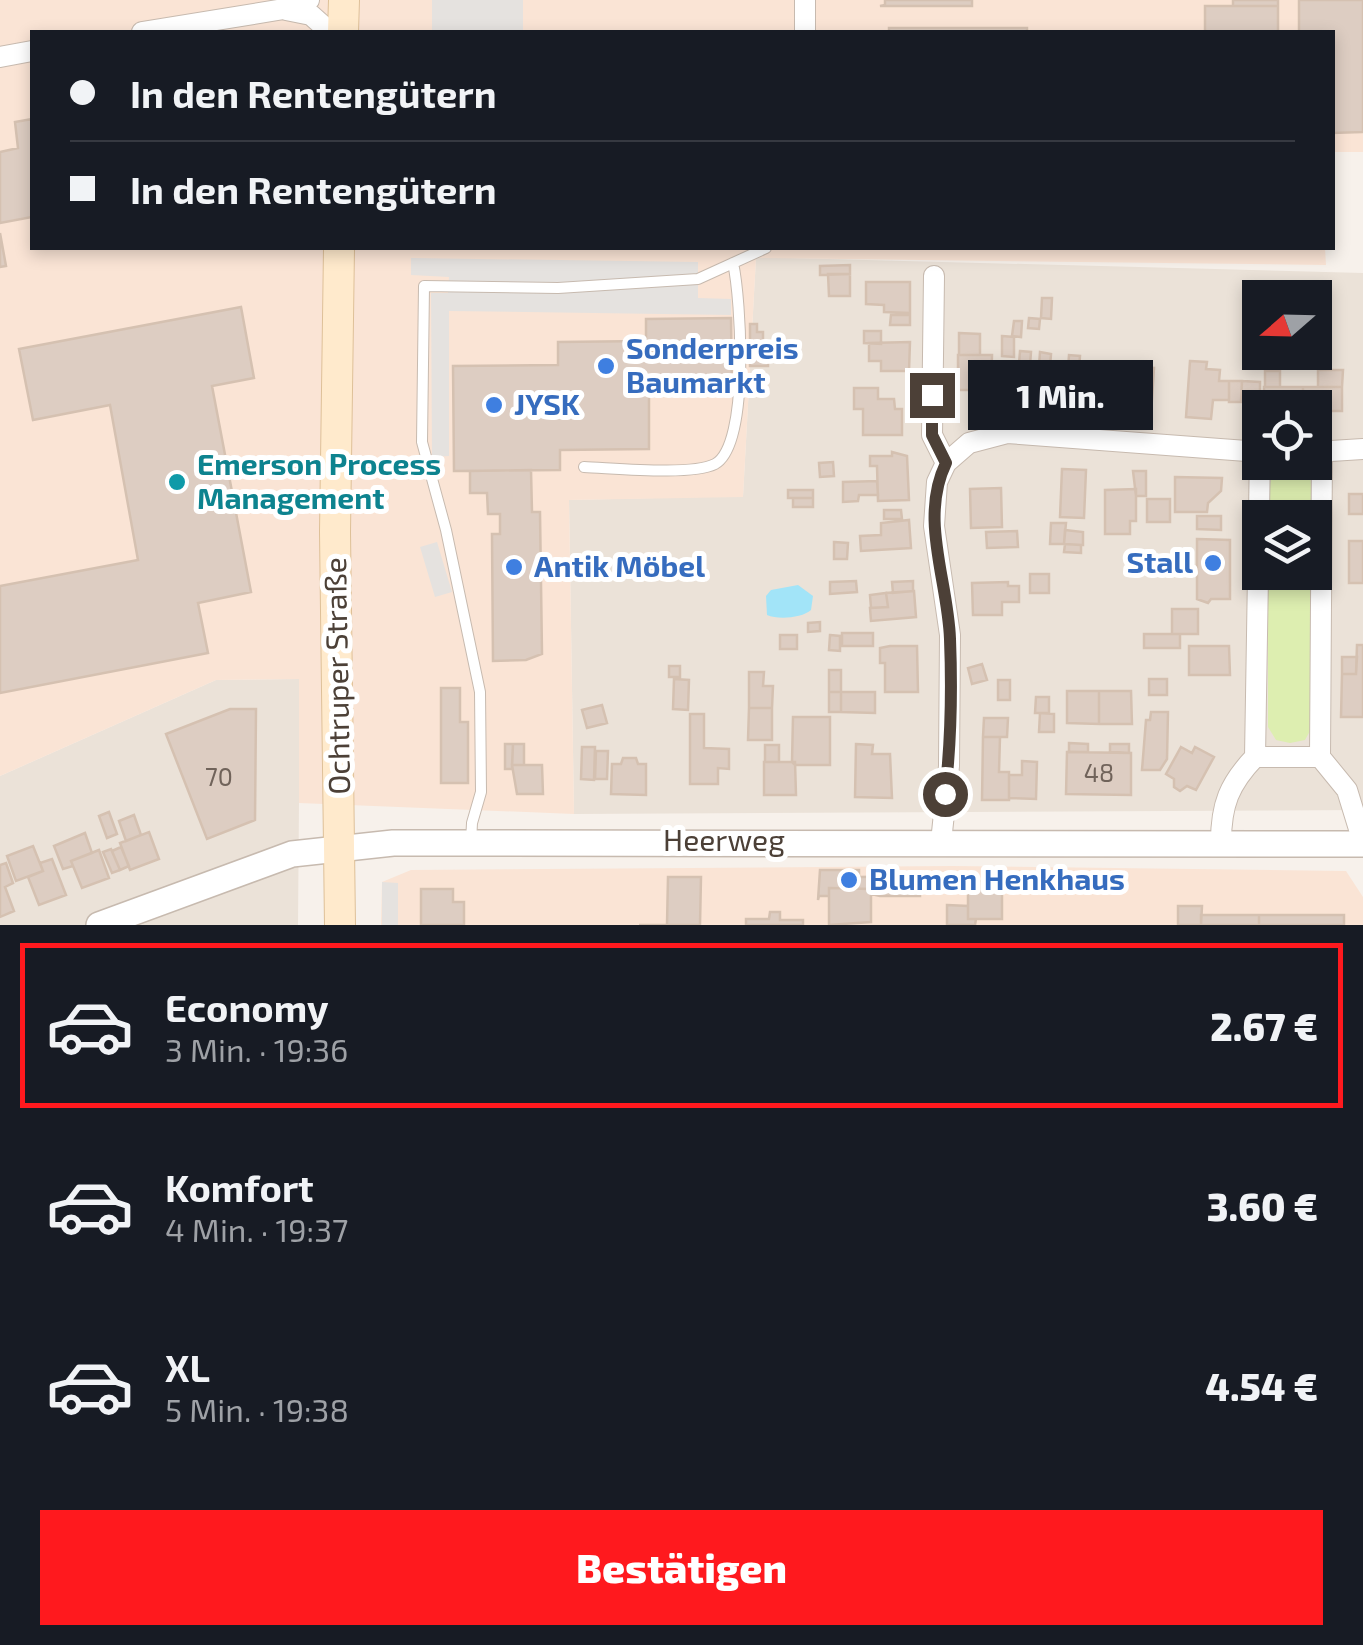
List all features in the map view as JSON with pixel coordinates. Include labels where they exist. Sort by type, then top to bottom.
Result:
[{"type":"main road","points":[[343,30],[344,0]]},
{"type":"main road","name":"Ochtruper Straße","points":[[339,250],[335,532],[340,925]]},
{"type":"street","points":[[154,30],[284,9],[309,0]]},
{"type":"street","points":[[804,0],[805,30]]},
{"type":"street","points":[[284,9],[310,16],[328,30]]},
{"type":"street","points":[[0,57],[30,51]]},
{"type":"street","points":[[934,276],[932,435],[946,463]]},
{"type":"street","points":[[941,842],[948,766],[950,636],[934,526],[937,482],[946,463],[968,443],[1007,433],[1260,452],[1256,757],[1226,794],[1221,842]]},
{"type":"street","points":[[1332,451],[1363,450]]},
{"type":"street","points":[[1318,480],[1320,757],[1347,790],[1363,843]]},
{"type":"street","points":[[1256,757],[1320,757]]},
{"type":"street","name":"Heerweg","points":[[100,925],[267,860],[393,843],[1363,843]]},
{"type":"lane","points":[[472,843],[472,823],[481,792],[480,692],[446,530],[422,442],[424,286],[558,288],[698,279],[762,250]]},
{"type":"lane","points":[[584,468],[674,470],[713,466],[727,454],[736,428],[739,350],[738,288],[733,263]]},
{"type":"shaded area","points":[[0,0],[1363,0],[1363,152],[1335,152],[1335,30],[30,30],[30,250],[1325,250],[1326,265],[756,258],[743,497],[569,500],[574,814],[299,803],[299,679],[216,680],[0,776]]},
{"type":"shaded area","points":[[432,0],[523,0],[523,30],[432,30]]},
{"type":"shaded area","points":[[756,257],[1363,273],[1363,810],[574,814],[569,500],[743,496]]},
{"type":"shaded area","points":[[411,258],[698,262],[698,298],[731,299],[731,315],[449,311],[449,456],[432,457],[431,293],[448,293],[449,277],[411,275]]},
{"type":"shaded area","points":[[437,542],[452,592],[435,597],[420,547]]},
{"type":"shaded area","points":[[300,679],[298,925],[0,925],[0,776],[216,680]]},
{"type":"shaded area","points":[[952,866],[1346,871],[1363,897],[1363,925],[381,925],[382,882],[411,870]]},
{"type":"shaded area","points":[[382,882],[398,883],[398,925],[382,925]]},
{"type":"green space","points":[[1271,480],[1311,480],[1312,500],[1269,500]]},
{"type":"green space","points":[[1268,590],[1312,590],[1310,731],[1305,740],[1290,743],[1276,740],[1268,727]]},
{"type":"water","points":[[798,585],[813,596],[811,610],[790,617],[767,615],[766,596],[771,590]]},
{"type":"building","points":[[885,0],[972,0],[972,6],[880,6],[885,5]]},
{"type":"building","points":[[1233,0],[1278,0],[1278,6],[1233,6]]},
{"type":"building","points":[[1299,0],[1363,0],[1363,132],[1335,133],[1335,30],[1299,30]]},
{"type":"building","points":[[1205,6],[1278,6],[1278,30],[1205,30]]},
{"type":"building","points":[[889,28],[1027,28],[1027,30]]},
{"type":"building","points":[[30,119],[30,217],[0,223],[0,152],[18,148],[15,122]]},
{"type":"building","points":[[0,233],[6,266],[0,267]]},
{"type":"building","points":[[850,265],[850,274],[820,275],[820,266]]},
{"type":"building","points":[[828,274],[850,274],[850,296],[829,296]]},
{"type":"building","points":[[866,282],[910,282],[910,313],[884,312],[884,305],[866,304]]},
{"type":"building","points":[[1042,298],[1052,298],[1051,319],[1041,318]]},
{"type":"building","name":"Emerson Process Management","points":[[241,307],[254,378],[212,386],[251,592],[198,603],[208,653],[0,693],[0,586],[138,560],[110,405],[33,420],[19,349]]},
{"type":"building","points":[[891,315],[910,315],[910,325],[890,325]]},
{"type":"building","points":[[731,318],[732,395],[649,396],[649,449],[560,450],[560,470],[454,471],[453,366],[558,365],[558,342],[646,341],[646,319]]},
{"type":"building","points":[[1029,318],[1040,319],[1039,329],[1028,328]]},
{"type":"building","points":[[1014,321],[1022,321],[1021,337],[1012,336]]},
{"type":"building","points":[[750,324],[757,324],[757,332],[763,332],[763,344],[768,344],[768,366],[750,366]]},
{"type":"building","points":[[864,331],[881,331],[881,344],[864,343]]},
{"type":"building","points":[[959,333],[980,334],[980,355],[959,355]]},
{"type":"building","points":[[1002,336],[1014,337],[1014,357],[1002,356]]},
{"type":"building","points":[[910,342],[909,371],[881,371],[881,361],[869,361],[869,343]]},
{"type":"building","points":[[1020,351],[1031,352],[1029,379],[1038,380],[1040,352],[1051,354],[1049,380],[1067,382],[1069,355],[1080,356],[1076,408],[1016,403]]},
{"type":"building","points":[[958,355],[992,355],[991,390],[958,390]]},
{"type":"building","points":[[1190,361],[1207,362],[1206,369],[1220,370],[1219,381],[1229,381],[1229,400],[1213,400],[1211,419],[1186,417]]},
{"type":"building","points":[[1138,367],[1154,368],[1151,415],[1122,413],[1125,386],[1137,386]]},
{"type":"building","points":[[1318,370],[1343,370],[1342,387],[1318,387]]},
{"type":"building","points":[[1265,371],[1280,371],[1280,387],[1265,387]]},
{"type":"building","points":[[1111,377],[1128,378],[1123,407],[1110,406]]},
{"type":"building","points":[[1229,381],[1242,381],[1241,402],[1229,402]]},
{"type":"building","points":[[1242,381],[1260,382],[1260,390],[1242,390],[1241,402]]},
{"type":"building","points":[[1264,387],[1303,387],[1303,390]]},
{"type":"building","points":[[1342,387],[1342,411],[1332,411],[1332,390],[1303,390]]},
{"type":"building","points":[[854,388],[878,388],[878,399],[894,399],[895,409],[902,409],[902,435],[863,435],[863,409],[854,409]]},
{"type":"building","points":[[892,452],[907,456],[909,500],[878,501],[877,466],[870,466],[870,456],[892,456]]},
{"type":"building","points":[[833,462],[834,476],[820,477],[819,463]]},
{"type":"building","points":[[1062,469],[1086,470],[1084,518],[1060,517]]},
{"type":"building","points":[[531,470],[532,512],[540,512],[542,654],[526,660],[493,661],[492,534],[500,534],[500,514],[488,514],[487,493],[470,493],[470,471]]},
{"type":"building","points":[[1133,471],[1146,471],[1146,496],[1136,496]]},
{"type":"building","points":[[1175,477],[1222,478],[1221,491],[1208,503],[1207,512],[1175,512]]},
{"type":"building","points":[[877,481],[878,495],[859,495],[858,501],[843,502],[843,482]]},
{"type":"building","points":[[1001,488],[1002,527],[971,528],[970,489]]},
{"type":"building","points":[[1136,489],[1136,521],[1130,521],[1130,534],[1105,534],[1105,490]]},
{"type":"building","points":[[788,490],[813,490],[813,498],[788,498]]},
{"type":"building","points":[[1349,494],[1363,494],[1363,514],[1349,514]]},
{"type":"building","points":[[793,498],[813,498],[813,507],[793,507]]},
{"type":"building","points":[[1147,499],[1170,499],[1170,522],[1147,522]]},
{"type":"building","points":[[884,510],[901,510],[902,519],[884,519]]},
{"type":"building","points":[[1197,516],[1221,516],[1221,530],[1197,529]]},
{"type":"building","points":[[909,520],[911,548],[861,551],[860,536],[881,535],[881,523]]},
{"type":"building","points":[[1051,523],[1066,523],[1064,544],[1050,544]]},
{"type":"building","points":[[1065,530],[1083,532],[1083,545],[1064,544]]},
{"type":"building","points":[[1017,531],[1018,547],[987,548],[986,532]]},
{"type":"building","points":[[1197,539],[1230,540],[1230,599],[1211,599],[1208,603],[1197,599]]},
{"type":"building","points":[[1349,541],[1363,541],[1363,583],[1349,583]]},
{"type":"building","points":[[834,542],[848,543],[847,559],[834,559]]},
{"type":"building","points":[[1065,544],[1081,545],[1081,553],[1064,552]]},
{"type":"building","points":[[1030,574],[1049,574],[1049,593],[1030,593]]},
{"type":"building","points":[[856,581],[857,592],[830,594],[830,582]]},
{"type":"building","points":[[913,581],[913,591],[893,593],[892,582]]},
{"type":"building","points":[[1008,582],[1008,586],[1019,586],[1019,602],[1002,602],[1002,615],[973,615],[972,583]]},
{"type":"building","points":[[914,591],[916,617],[871,621],[870,608],[888,607],[886,593]]},
{"type":"building","points":[[886,593],[888,607],[871,608],[870,595]]},
{"type":"building","points":[[1172,609],[1198,609],[1198,634],[1172,634]]},
{"type":"building","points":[[820,622],[820,631],[808,632],[808,623]]},
{"type":"building","points":[[842,633],[873,633],[873,646],[842,646]]},
{"type":"building","points":[[1144,634],[1180,634],[1180,648],[1144,648]]},
{"type":"building","points":[[780,635],[797,635],[797,649],[780,649]]},
{"type":"building","points":[[830,635],[840,636],[840,651],[829,650]]},
{"type":"building","points":[[1357,645],[1363,645],[1363,717],[1341,717],[1342,674],[1356,674]]},
{"type":"building","points":[[917,646],[918,692],[885,692],[885,663],[880,663],[880,648]]},
{"type":"building","points":[[1189,646],[1229,646],[1230,675],[1189,675]]},
{"type":"building","points":[[1342,657],[1357,657],[1356,674],[1342,674]]},
{"type":"building","points":[[982,664],[987,680],[972,684],[968,668]]},
{"type":"building","points":[[669,666],[680,666],[680,677],[669,677]]},
{"type":"building","points":[[829,670],[841,670],[841,692],[829,692]]},
{"type":"building","points":[[749,672],[764,672],[763,686],[773,686],[772,708],[749,708]]},
{"type":"building","points":[[674,679],[689,680],[688,710],[673,709]]},
{"type":"building","points":[[1149,679],[1167,679],[1167,695],[1149,695]]},
{"type":"building","points":[[998,680],[1010,680],[1010,700],[998,700]]},
{"type":"building","points":[[441,688],[460,688],[460,722],[468,722],[468,783],[441,783]]},
{"type":"building","points":[[1067,691],[1099,691],[1099,724],[1067,723]]},
{"type":"building","points":[[1099,691],[1131,691],[1132,724],[1099,724]]},
{"type":"building","points":[[829,692],[841,692],[841,712],[829,712]]},
{"type":"building","points":[[841,692],[875,692],[875,713],[841,712]]},
{"type":"building","points":[[1036,697],[1049,697],[1049,713],[1035,713]]},
{"type":"building","points":[[602,705],[607,723],[587,728],[582,710]]},
{"type":"building","points":[[749,708],[772,708],[772,740],[748,740]]},
{"type":"building","points":[[230,709],[256,709],[255,820],[207,839],[166,734]]},
{"type":"building","points":[[1151,712],[1168,712],[1167,759],[1160,770],[1142,770],[1146,720],[1150,720]]},
{"type":"building","points":[[1040,713],[1054,714],[1054,732],[1039,732]]},
{"type":"building","points":[[690,714],[704,714],[704,748],[729,749],[729,769],[718,768],[718,784],[690,784]]},
{"type":"building","points":[[793,717],[830,717],[830,765],[792,762]]},
{"type":"building","points":[[984,718],[1008,718],[1007,737],[983,737]]},
{"type":"building","points":[[983,737],[1000,737],[999,772],[1009,772],[1009,800],[982,800]]},
{"type":"building","points":[[1069,743],[1088,744],[1088,752],[1069,752]]},
{"type":"building","points":[[505,744],[513,744],[512,769],[505,769]]},
{"type":"building","points":[[513,744],[524,744],[524,765],[512,765]]},
{"type":"building","points":[[856,744],[873,745],[872,754],[890,754],[892,798],[855,797]]},
{"type":"building","points":[[1110,744],[1129,744],[1129,753],[1110,752]]},
{"type":"building","points":[[765,745],[779,745],[779,762],[765,762]]},
{"type":"building","points":[[582,747],[595,747],[594,780],[581,779]]},
{"type":"building","points":[[1181,747],[1192,753],[1195,747],[1214,757],[1196,790],[1187,786],[1180,791],[1166,774]]},
{"type":"building","points":[[596,751],[608,751],[607,779],[595,779]]},
{"type":"building","points":[[1067,752],[1131,753],[1131,795],[1066,794]]},
{"type":"building","points":[[623,758],[636,758],[638,764],[646,764],[646,795],[611,794],[612,764],[621,764]]},
{"type":"building","points":[[1022,761],[1037,762],[1036,799],[1009,798],[1009,775],[1022,775]]},
{"type":"building","points":[[764,762],[795,762],[796,795],[764,795]]},
{"type":"building","points":[[512,765],[542,765],[543,794],[517,794]]},
{"type":"building","points":[[109,812],[117,834],[107,838],[99,816]]},
{"type":"building","points":[[134,815],[141,835],[126,841],[119,821]]},
{"type":"building","points":[[149,832],[159,859],[130,870],[120,843]]},
{"type":"building","points":[[85,833],[92,853],[71,861],[73,866],[63,869],[54,846]]},
{"type":"building","points":[[33,846],[43,871],[16,881],[7,856]]},
{"type":"building","points":[[121,847],[129,866],[120,870],[112,851]]},
{"type":"building","points":[[111,849],[120,870],[112,873],[103,852]]},
{"type":"building","points":[[99,850],[109,878],[82,888],[71,861]]},
{"type":"building","points":[[52,859],[66,895],[39,905],[28,877],[43,871],[40,863]]},
{"type":"building","points":[[6,863],[13,883],[5,887],[14,911],[0,917],[0,865]]},
{"type":"building","points":[[820,870],[859,870],[859,877],[920,876],[920,896],[880,896],[871,894],[871,889],[829,888],[829,896],[819,896],[818,900]]},
{"type":"building","points":[[668,877],[701,877],[700,925],[667,925]]},
{"type":"building","points":[[968,881],[1002,881],[1002,919],[968,919]]},
{"type":"building","points":[[829,888],[871,889],[871,922],[829,925]]},
{"type":"building","points":[[421,889],[453,889],[453,902],[464,902],[464,925],[421,925]]},
{"type":"building","points":[[947,905],[968,906],[968,919],[976,919],[975,925],[947,925]]},
{"type":"building","points":[[1178,906],[1202,906],[1201,925],[1178,925]]},
{"type":"building","points":[[770,912],[780,912],[780,920],[803,920],[803,925],[746,925],[746,919],[769,919]]},
{"type":"building","points":[[1201,915],[1259,915],[1259,925],[1201,925]]},
{"type":"building","points":[[1259,915],[1344,915],[1344,925],[1259,925]]},
{"type":"place","name":"Sonderpreis Baumarkt","points":[[606,366]]},
{"type":"place","name":"JYSK","points":[[494,405]]},
{"type":"place","name":"Emerson Process Management","points":[[177,482]]},
{"type":"place","name":"Stall","points":[[1213,563]]},
{"type":"place","name":"Antik Möbel","points":[[514,567]]},
{"type":"place","name":"Blumen Henkhaus","points":[[849,880]]},
{"type":"route","points":[[932,395],[932,435],[946,463],[937,482],[934,526],[950,636],[945,794]]}]
